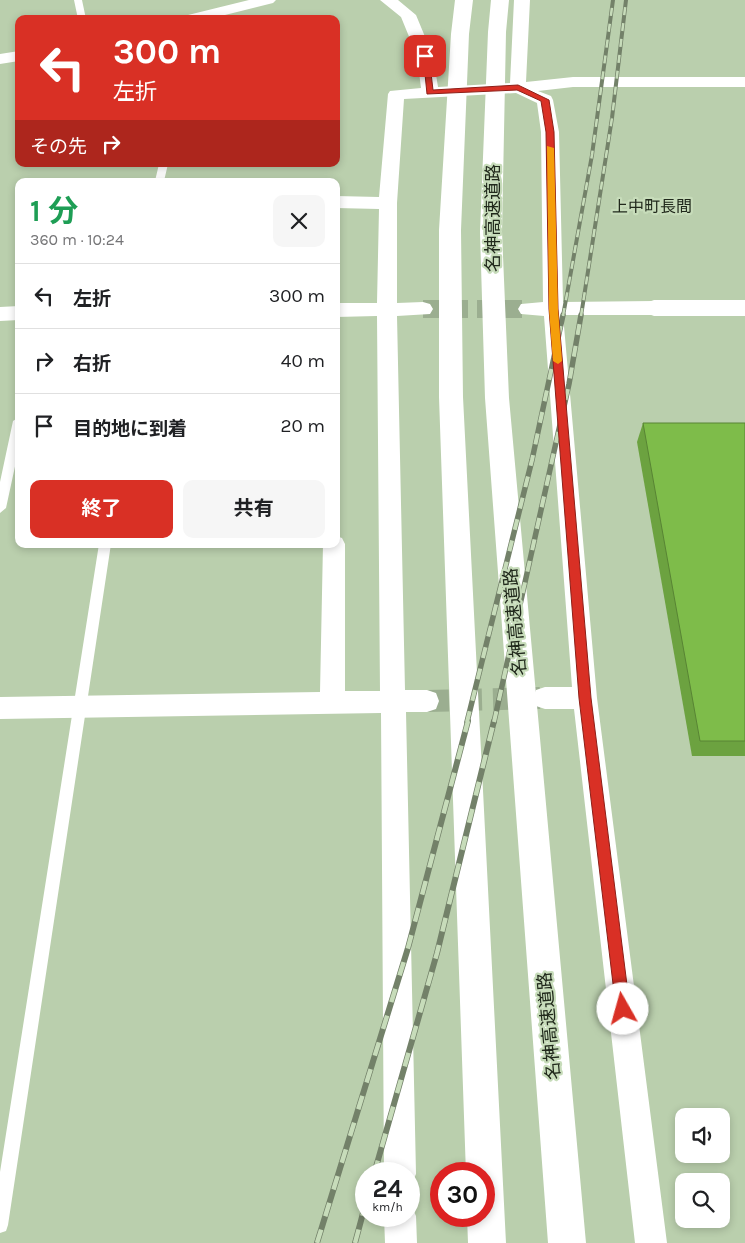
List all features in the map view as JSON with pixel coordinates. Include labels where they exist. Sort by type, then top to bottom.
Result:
[{"type":"main road","points":[[464,0],[460,34],[450,230],[451,397],[487,1243]]},
{"type":"main road","name":"名神高速道路","points":[[500,0],[497,32],[491,232],[497,398],[567,1243]]},
{"type":"main road","points":[[654,308],[745,308]]},
{"type":"street","points":[[206,15],[268,0]]},
{"type":"street","points":[[388,0],[408,15],[425,56],[430,92]]},
{"type":"street","points":[[518,88],[522,0]]},
{"type":"street","points":[[0,59],[15,57]]},
{"type":"street","points":[[400,1162],[387,309],[388,203],[396,94],[518,88],[574,82],[745,82]]},
{"type":"street","points":[[518,88],[545,100],[550,132],[553,309],[585,698],[651,1243]]},
{"type":"street","points":[[340,202],[388,203]]},
{"type":"street","points":[[528,309],[654,308]]},
{"type":"street","points":[[340,310],[423,309]]},
{"type":"street","points":[[0,314],[15,313]]},
{"type":"street","points":[[332,703],[334,548]]},
{"type":"street","points":[[545,698],[585,698]]},
{"type":"street","points":[[0,708],[427,701]]},
{"type":"street","points":[[400,1227],[400,1243]]},
{"type":"lane","points":[[78,0],[81,15]]},
{"type":"lane","points":[[0,508],[15,439]]},
{"type":"lane","points":[[0,1225],[104,548]]},
{"type":"building","points":[[643,423],[745,423],[745,741],[700,741]]},
{"type":"tunnel","points":[[423,309],[528,309]]},
{"type":"tunnel","points":[[427,701],[540,698]]},
{"type":"railway","points":[[563,316],[592,155],[613,0]]},
{"type":"railway","points":[[581,316],[612,118],[626,0]]},
{"type":"railway","points":[[467,722],[532,460],[563,315]]},
{"type":"railway","points":[[494,722],[569,384],[581,315]]},
{"type":"railway","points":[[317,1243],[408,948],[468,721]]},
{"type":"railway","points":[[377,1162],[437,953],[494,721]]},
{"type":"railway","points":[[355,1243],[359,1227]]},
{"type":"slow traffic","points":[[550,148],[553,309],[558,361]]},
{"type":"district","name":"上中町長間","points":[[652,206]]},
{"type":"route","points":[[425,56],[430,92],[518,88],[545,100],[550,132],[553,309],[585,698],[623,1009]]}]
